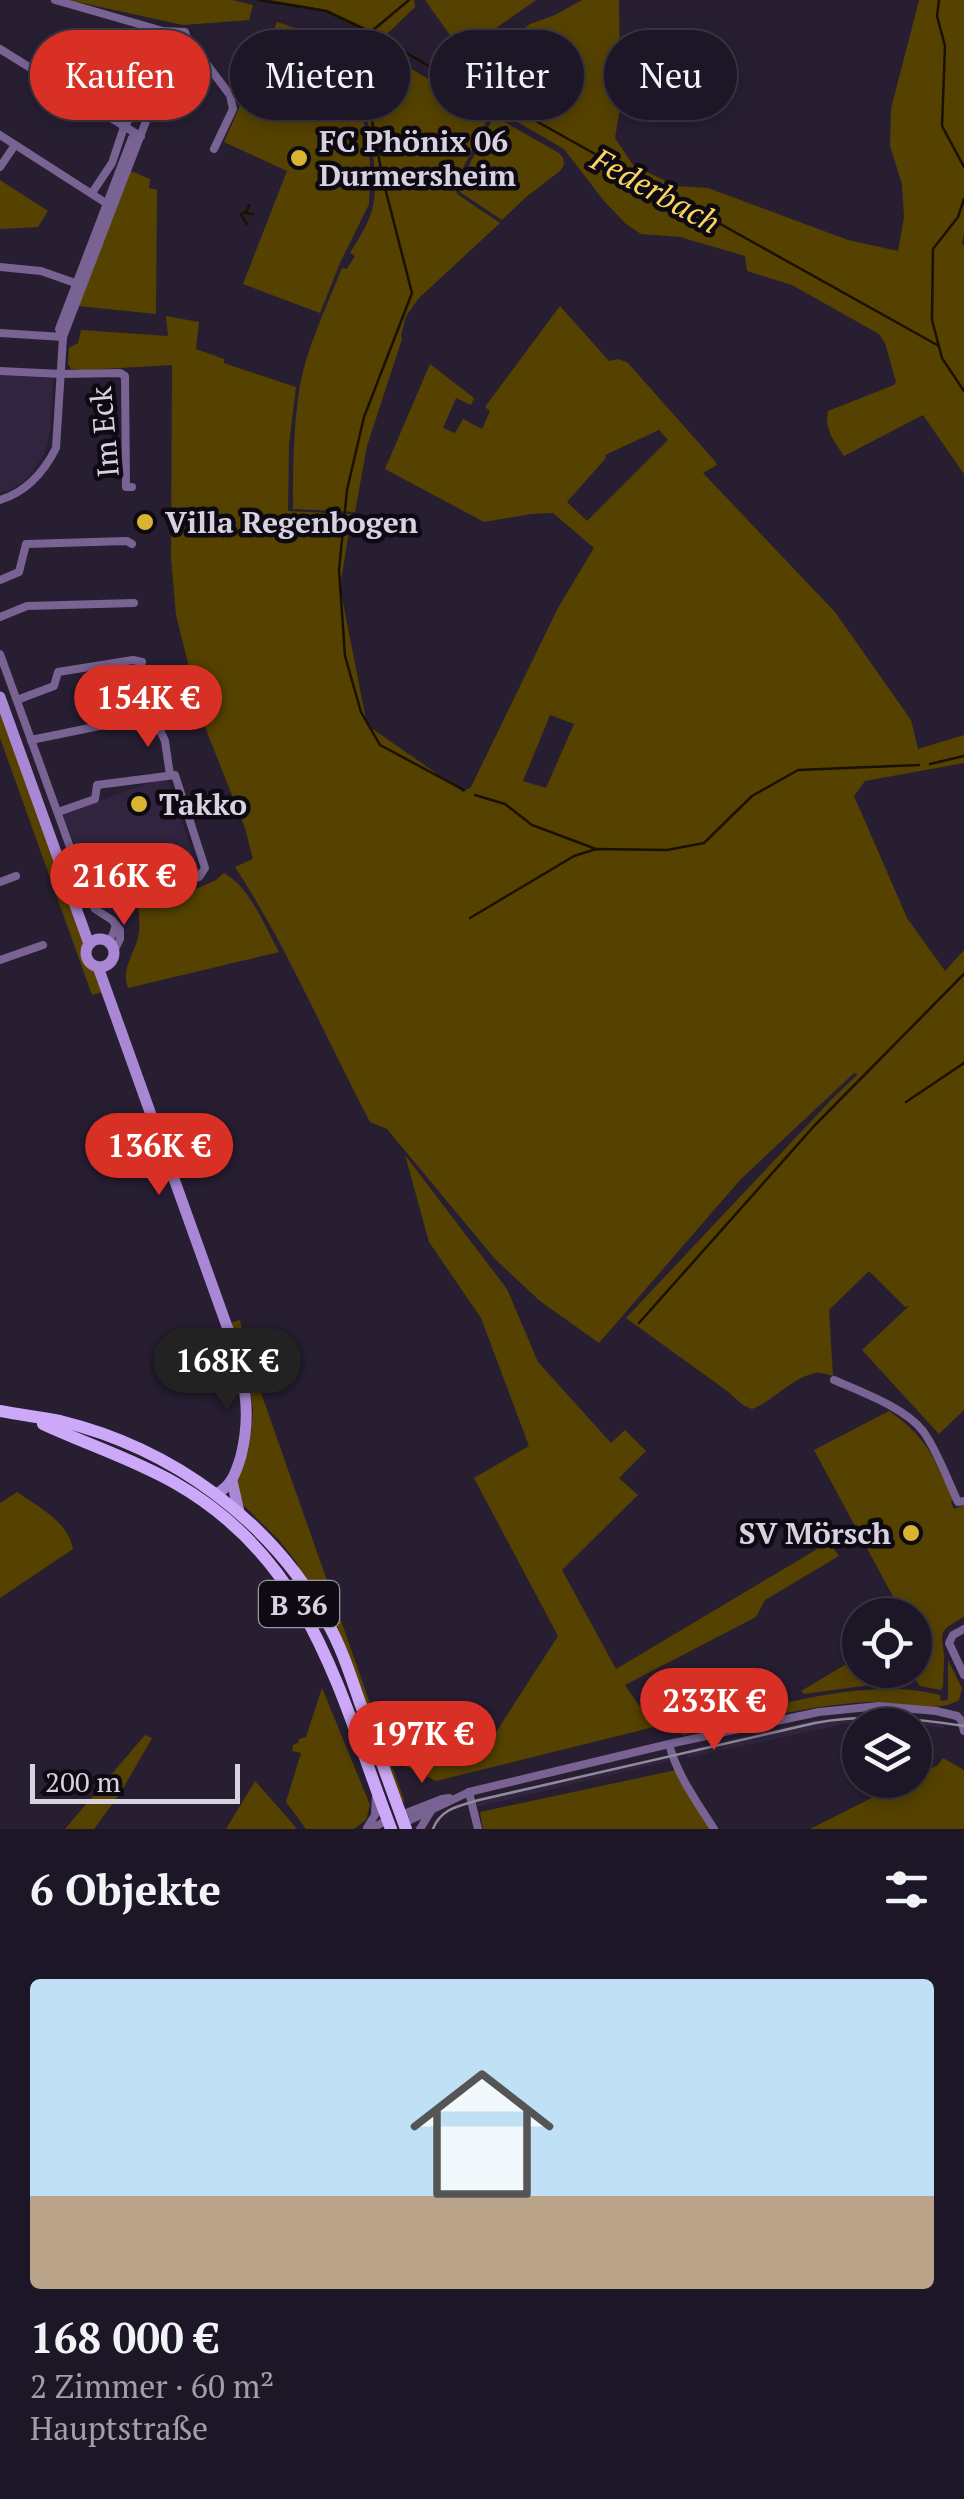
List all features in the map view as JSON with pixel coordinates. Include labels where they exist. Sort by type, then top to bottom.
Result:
[{"type":"main road","name":"B 36","points":[[0,1411],[22,1416],[239,1512],[289,1565],[328,1624],[349,1671],[396,1825]]},
{"type":"main road","name":"B 36","points":[[212,1500],[254,1544],[307,1617],[338,1682],[376,1786],[396,1825]]},
{"type":"street","points":[[54,0],[160,30]]},
{"type":"street","points":[[0,48],[140,136]]},
{"type":"street","points":[[210,68],[230,95],[232,109],[214,149]]},
{"type":"street","points":[[92,194],[112,163],[128,120]]},
{"type":"street","points":[[0,500],[32,482],[56,448],[62,337],[58,329],[146,120]]},
{"type":"street","points":[[0,135],[109,206]]},
{"type":"street","points":[[0,167],[15,144]]},
{"type":"street","points":[[0,268],[41,271],[79,285]]},
{"type":"street","points":[[0,333],[62,337]]},
{"type":"street","name":"Im Eck","points":[[0,371],[124,376],[126,488],[132,487]]},
{"type":"street","points":[[0,580],[19,572],[26,544],[132,544]]},
{"type":"street","points":[[0,617],[27,606],[134,603]]},
{"type":"street","points":[[0,654],[91,903],[116,924],[121,934],[103,952]]},
{"type":"street","points":[[16,700],[54,686],[58,672],[133,660],[142,662]]},
{"type":"street","points":[[0,697],[76,909],[103,952],[110,998],[241,1370],[248,1425],[232,1481],[212,1500]]},
{"type":"street","points":[[31,740],[154,716],[165,741],[170,776]]},
{"type":"street","points":[[58,812],[95,799],[97,786],[175,775],[205,868],[199,876]]},
{"type":"street","points":[[0,882],[16,876]]},
{"type":"street","points":[[0,960],[43,945]]},
{"type":"street","points":[[834,1380],[912,1420],[931,1444],[958,1502],[964,1501]]},
{"type":"street","points":[[212,1500],[240,1456]]},
{"type":"street","points":[[232,1481],[239,1512]]},
{"type":"street","points":[[964,1630],[953,1635],[949,1644],[964,1675]]},
{"type":"street","points":[[368,1829],[396,1825],[469,1792],[668,1744],[851,1707],[961,1712],[964,1731]]},
{"type":"street","points":[[668,1744],[685,1782],[714,1829]]},
{"type":"street","points":[[368,1829],[375,1816],[376,1786]]},
{"type":"street","points":[[469,1792],[475,1828]]},
{"type":"street","points":[[396,1825],[442,1799],[454,1798]]},
{"type":"street","points":[[420,1829],[435,1808]]},
{"type":"shaded area","points":[[69,0],[232,0],[253,5],[249,20],[183,25]]},
{"type":"shaded area","points":[[271,0],[414,0],[415,7],[391,30],[368,30],[328,10]]},
{"type":"shaded area","points":[[425,0],[536,0],[493,30],[446,30]]},
{"type":"shaded area","points":[[582,0],[619,0],[619,30],[604,30],[604,120],[618,120],[615,138],[633,165],[676,186],[708,188],[848,240],[898,251],[904,218],[902,184],[890,146],[891,109],[919,0],[964,0],[964,474],[923,415],[844,456],[827,424],[828,411],[896,382],[879,334],[792,285],[747,271],[745,256],[680,237],[641,234],[604,201],[564,149],[514,120],[584,120],[584,30],[522,30]]},
{"type":"shaded area","name":"FC Phönix 06 Durmersheim","points":[[277,22],[302,30],[273,30]]},
{"type":"shaded area","points":[[410,69],[413,70],[430,80],[430,120],[487,120],[454,186],[457,194],[500,223],[419,298],[406,316],[367,446],[355,512],[293,509],[295,431],[303,370],[342,268],[347,269],[355,256],[350,253],[372,210],[373,151],[367,120],[410,120]]},
{"type":"shaded area","name":"FC Phönix 06 Durmersheim","points":[[234,120],[364,120],[370,162],[369,204],[320,313],[243,284],[287,171],[224,142]]},
{"type":"shaded area","points":[[492,120],[501,120],[563,158],[560,171],[502,220],[458,187]]},
{"type":"shaded area","points":[[131,171],[150,179],[149,188],[157,190],[156,314],[78,306]]},
{"type":"shaded area","points":[[0,180],[48,211],[38,227],[0,229]]},
{"type":"shaded area","points":[[560,306],[609,361],[627,362],[714,460],[717,465],[703,473],[835,612],[911,720],[918,749],[964,735],[964,763],[865,781],[854,796],[907,918],[945,971],[964,950],[964,1410],[939,1434],[862,1350],[909,1306],[905,1307],[869,1271],[829,1310],[833,1376],[807,1375],[752,1409],[626,1318],[858,1074],[854,1073],[740,1180],[599,1343],[540,1301],[495,1259],[387,1129],[370,1122],[289,961],[235,867],[253,859],[245,828],[203,722],[176,615],[171,557],[172,365],[71,369],[69,348],[78,343],[81,330],[168,336],[166,316],[199,322],[196,349],[224,359],[224,363],[296,387],[289,445],[288,511],[352,514],[340,587],[367,725],[463,792],[471,787],[558,608],[594,548],[553,513],[484,522],[385,469],[430,364],[474,398],[471,405],[456,398],[443,428],[455,433],[463,419],[482,429],[490,411],[485,407]],"holes":[[[659,430],[668,440],[587,521],[567,502],[605,455]],[[550,715],[574,724],[546,788],[523,781]]]},
{"type":"shaded area","points":[[0,375],[53,378],[51,428],[45,453],[23,482],[0,493]]},
{"type":"shaded area","points":[[0,712],[85,943],[86,960],[97,971],[103,992],[92,995],[0,738]]},
{"type":"shaded area","points":[[163,778],[168,781],[195,860],[189,870],[194,885],[116,914],[107,911],[94,897],[63,814]]},
{"type":"shaded area","points":[[224,873],[249,898],[279,952],[128,988],[127,966],[139,932],[138,906],[194,886],[196,889]]},
{"type":"shaded area","points":[[405,1155],[507,1289],[538,1362],[611,1443],[625,1430],[646,1451],[619,1478],[638,1495],[562,1570],[616,1669],[829,1542],[839,1556],[765,1600],[756,1617],[625,1685],[654,1727],[436,1781],[401,1764],[382,1708],[491,1740],[558,1636],[474,1478],[529,1446],[481,1318],[429,1242]]},
{"type":"shaded area","points":[[240,1320],[245,1347],[405,1803],[297,1563],[242,1504],[237,1483],[251,1434],[253,1411],[248,1374],[230,1323]]},
{"type":"shaded area","name":"SV Mörsch","points":[[889,1411],[913,1430],[928,1450],[954,1509],[964,1505],[964,1617],[948,1626],[943,1634],[941,1690],[930,1688],[932,1598],[894,1598],[814,1450]]},
{"type":"shaded area","points":[[17,1492],[59,1523],[73,1549],[0,1598],[0,1503]]},
{"type":"shaded area","points":[[948,1660],[962,1688],[959,1700],[949,1704],[845,1704],[682,1735],[681,1729],[844,1692],[910,1690],[948,1700]]},
{"type":"shaded area","points":[[842,1667],[842,1688],[848,1688],[804,1694],[801,1691]]},
{"type":"shaded area","points":[[322,1688],[370,1805],[366,1820],[354,1829],[306,1829],[286,1802],[301,1753],[292,1751],[293,1745],[306,1737]]},
{"type":"shaded area","points":[[842,1717],[842,1724],[687,1758],[689,1749],[814,1720]]},
{"type":"shaded area","points":[[932,1720],[948,1722],[943,1728],[932,1727]]},
{"type":"shaded area","points":[[145,1735],[152,1738],[94,1829],[65,1829]]},
{"type":"shaded area","points":[[665,1756],[670,1761],[476,1807],[478,1799]]},
{"type":"shaded area","points":[[943,1758],[964,1770],[964,1829],[810,1829],[871,1798],[932,1798],[932,1768]]},
{"type":"shaded area","points":[[676,1770],[710,1829],[483,1829],[480,1812]]},
{"type":"shaded area","points":[[255,1781],[293,1824],[297,1829],[226,1829]]},
{"type":"waterway","name":"Federbach","points":[[259,0],[326,11],[371,32],[939,346]]},
{"type":"waterway","points":[[373,30],[409,0]]},
{"type":"waterway","points":[[939,0],[937,16],[945,46],[942,126],[964,167]]},
{"type":"waterway","points":[[372,120],[412,293],[364,417],[347,490],[339,570],[345,656],[361,712],[380,745],[464,790]]},
{"type":"waterway","points":[[964,199],[958,217],[933,249],[932,320],[942,358],[964,391]]},
{"type":"waterway","points":[[249,205],[246,213],[253,214]]},
{"type":"waterway","points":[[246,211],[241,215],[247,224]]},
{"type":"waterway","points":[[930,764],[964,756]]},
{"type":"waterway","points":[[470,918],[574,856],[596,849],[667,850],[704,843],[752,796],[798,770],[919,765]]},
{"type":"waterway","points":[[475,795],[505,804],[532,825],[596,849]]},
{"type":"waterway","points":[[639,1323],[815,1125],[964,974]]},
{"type":"waterway","points":[[906,1102],[964,1063]]},
{"type":"tram line","points":[[433,1829],[446,1812],[479,1800],[815,1723],[889,1718],[964,1726]]},
{"type":"place","name":"FC Phönix 06 Durmersheim","points":[[299,158]]},
{"type":"place","name":"Villa Regenbogen","points":[[145,522]]},
{"type":"place","name":"Takko","points":[[139,804]]},
{"type":"place","name":"SV Mörsch","points":[[911,1533]]}]
